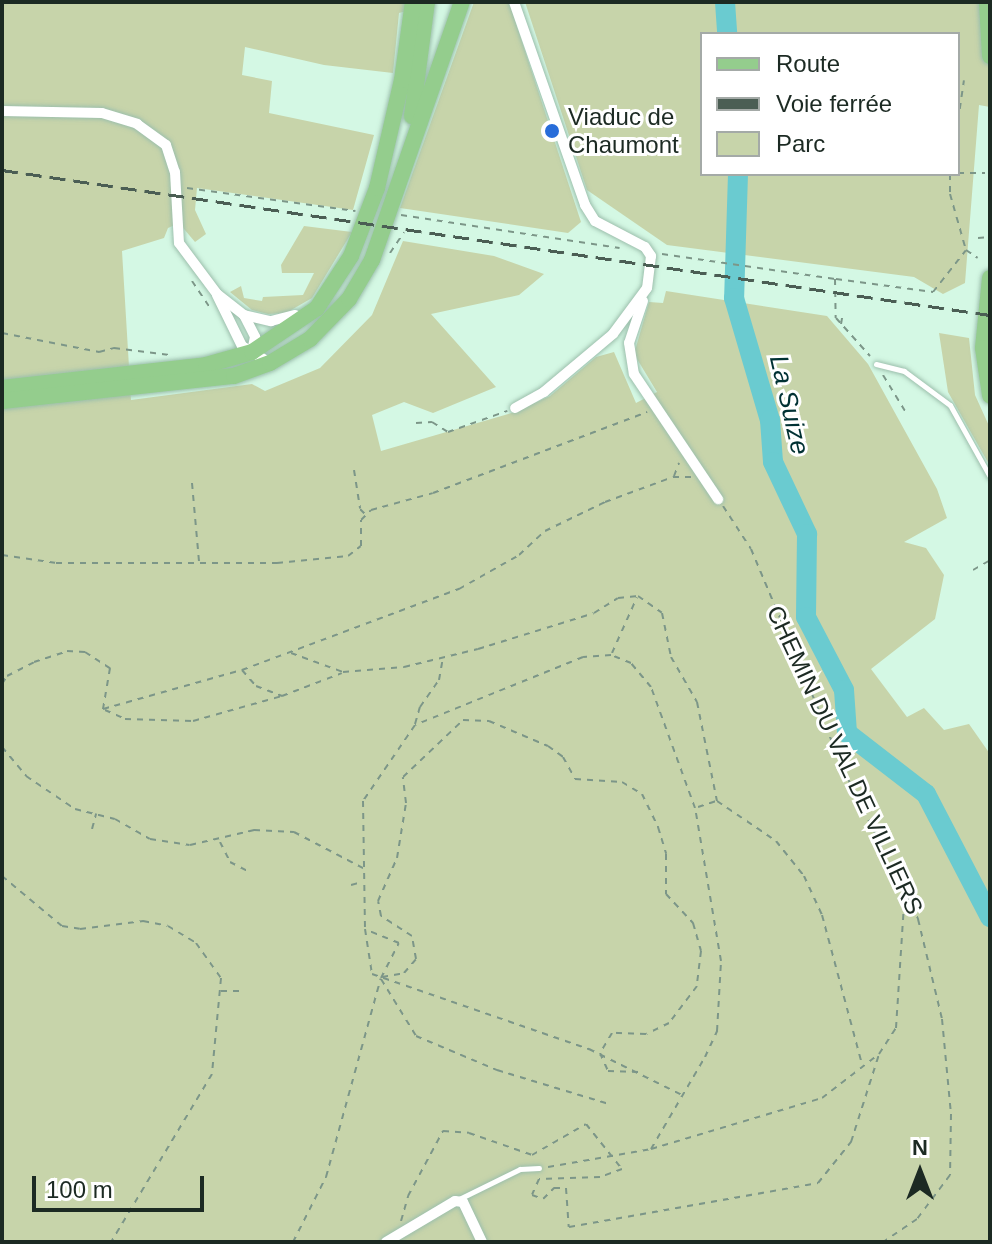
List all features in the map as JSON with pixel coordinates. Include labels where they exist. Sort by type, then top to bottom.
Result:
[{"type":"main road","points":[[2,388],[231,358],[252,352],[308,315],[334,285],[377,188],[399,94],[413,2]]},
{"type":"main road","points":[[408,150],[427,2]]},
{"type":"main road","points":[[2,401],[244,372],[270,363],[310,339],[349,299],[390,214],[408,150],[462,2]]},
{"type":"main road","points":[[987,2],[990,56]]},
{"type":"main road","points":[[990,278],[987,348],[990,395]]},
{"type":"street","points":[[514,2],[585,205],[609,231],[650,252],[647,288],[628,356],[655,408],[718,499]]},
{"type":"street","points":[[2,111],[102,113],[154,135],[166,145],[175,172],[179,243],[217,294],[236,337],[270,363]]},
{"type":"street","points":[[244,315],[284,321],[334,285]]},
{"type":"street","points":[[515,408],[589,357],[629,316],[647,288]]},
{"type":"street","points":[[217,294],[244,315],[255,337],[244,372]]},
{"type":"street","points":[[231,358],[236,337]]},
{"type":"street","points":[[386,1242],[455,1201],[463,1202],[482,1242]]},
{"type":"lane","points":[[876,364],[904,371],[950,405],[990,477]]},
{"type":"lane","points":[[455,1201],[520,1169],[539,1168]]},
{"type":"path","points":[[960,107],[964,80]]},
{"type":"path","points":[[960,173],[985,173]]},
{"type":"path","points":[[950,176],[950,194],[966,250],[978,258]]},
{"type":"path","points":[[190,189],[369,211]]},
{"type":"path","points":[[390,214],[933,292],[966,250]]},
{"type":"path","points":[[382,257],[404,232]]},
{"type":"path","points":[[978,238],[990,237]]},
{"type":"path","points":[[184,269],[216,317]]},
{"type":"path","points":[[835,279],[832,305],[841,325],[876,364],[905,411]]},
{"type":"path","points":[[841,325],[843,313]]},
{"type":"path","points":[[2,333],[99,352],[114,348],[174,355]]},
{"type":"path","points":[[416,423],[432,422],[448,432],[515,408]]},
{"type":"path","points":[[365,514],[655,408]]},
{"type":"path","points":[[673,477],[681,448]]},
{"type":"path","points":[[2,555],[56,563],[199,563],[348,556],[361,546],[365,514],[354,470]]},
{"type":"path","points":[[103,709],[242,670],[459,589],[519,555],[545,531],[673,477],[704,481]]},
{"type":"path","points":[[192,483],[199,563]]},
{"type":"path","name":"CHEMIN DU VAL DE VILLIERS","points":[[718,499],[751,549],[847,777],[905,888],[918,919],[942,1019],[951,1114],[950,1175],[917,1219],[883,1242]]},
{"type":"path","points":[[973,570],[990,560]]},
{"type":"path","points":[[611,655],[638,596]]},
{"type":"path","points":[[103,709],[125,719],[193,721],[282,696],[343,672],[443,657],[594,613],[618,598],[638,596],[662,613],[671,657],[697,702],[717,801],[776,841],[804,876],[822,915],[863,1065]]},
{"type":"path","points":[[2,684],[7,676],[34,662],[67,651],[85,652],[110,668],[103,709]]},
{"type":"path","points":[[290,652],[343,672]]},
{"type":"path","points":[[415,725],[573,660],[611,655],[631,663],[651,687],[695,808],[716,924],[721,1002],[717,1031],[651,1149]]},
{"type":"path","points":[[443,657],[439,680],[420,707],[415,725],[363,801],[366,962],[381,978],[416,1036],[497,1070],[609,1104]]},
{"type":"path","points":[[242,670],[256,686],[282,696]]},
{"type":"path","points":[[381,978],[404,973],[416,959],[412,936],[381,916],[378,901],[397,858],[406,803],[403,777],[463,720],[489,721],[548,746],[563,757],[575,779],[622,782],[642,794],[666,854],[666,894],[693,923],[701,951],[697,986],[686,1002],[669,1023],[646,1034],[612,1033],[600,1053]]},
{"type":"path","points":[[2,747],[26,776],[75,809],[96,814],[150,839],[190,845],[220,841],[254,830],[294,832],[363,868]]},
{"type":"path","points":[[695,808],[717,801]]},
{"type":"path","points":[[92,829],[96,814]]},
{"type":"path","points":[[220,841],[230,862],[248,871]]},
{"type":"path","points":[[2,876],[62,926],[80,929],[143,921],[168,926],[213,961],[221,991],[212,1074],[111,1242]]},
{"type":"path","points":[[351,885],[364,882]]},
{"type":"path","points":[[397,1235],[408,1196],[443,1131],[469,1133],[532,1155],[586,1124],[622,1169],[600,1177],[539,1179],[532,1195],[543,1199],[554,1188],[566,1188],[569,1227],[818,1183],[851,1142],[879,1054],[896,1028],[905,888]]},
{"type":"path","points":[[293,1242],[326,1177],[381,978],[399,943],[365,929]]},
{"type":"path","points":[[381,978],[438,993],[600,1053],[682,1095]]},
{"type":"path","points":[[221,991],[240,991]]},
{"type":"path","points":[[600,1053],[608,1071],[640,1072]]},
{"type":"path","points":[[539,1168],[651,1149],[808,1105],[879,1054]]},
{"type":"green space","points":[[2,2],[441,2],[399,13],[393,73],[324,65],[245,47],[242,75],[272,81],[269,113],[374,135],[353,210],[197,188],[195,210],[206,234],[195,242],[179,223],[168,228],[164,238],[122,251],[131,400],[252,384],[265,391],[320,368],[372,315],[403,241],[494,256],[544,274],[519,295],[431,314],[496,387],[433,413],[404,402],[372,415],[381,451],[515,412],[550,396],[596,357],[614,352],[636,403],[657,392],[634,354],[649,302],[663,303],[666,291],[827,316],[868,364],[937,489],[947,518],[904,542],[926,548],[944,575],[935,619],[871,669],[907,717],[924,708],[944,730],[969,724],[990,754],[990,1242],[2,1242]]},
{"type":"green space","points":[[474,2],[509,2],[581,222],[568,233],[400,208]]},
{"type":"green space","points":[[525,2],[990,2],[990,107],[979,105],[965,283],[943,294],[914,277],[667,245],[587,190]]},
{"type":"green space","points":[[304,226],[352,232],[312,298],[286,313],[268,314],[252,310],[230,292],[241,286],[244,298],[262,301],[263,297],[303,295],[314,273],[282,273],[281,265]]},
{"type":"green space","points":[[939,333],[969,338],[975,395],[990,428],[990,466],[948,392]]},
{"type":"waterway","name":"La Suize","points":[[725,2],[727,32]]},
{"type":"waterway","name":"La Suize","points":[[738,176],[734,298],[770,420],[773,462],[807,534],[806,617],[844,690],[847,733],[926,794],[990,917]]},
{"type":"railway","points":[[2,170],[990,315]]},
{"type":"place","name":"Viaduc de Chaumont","points":[[552,131]]}]
